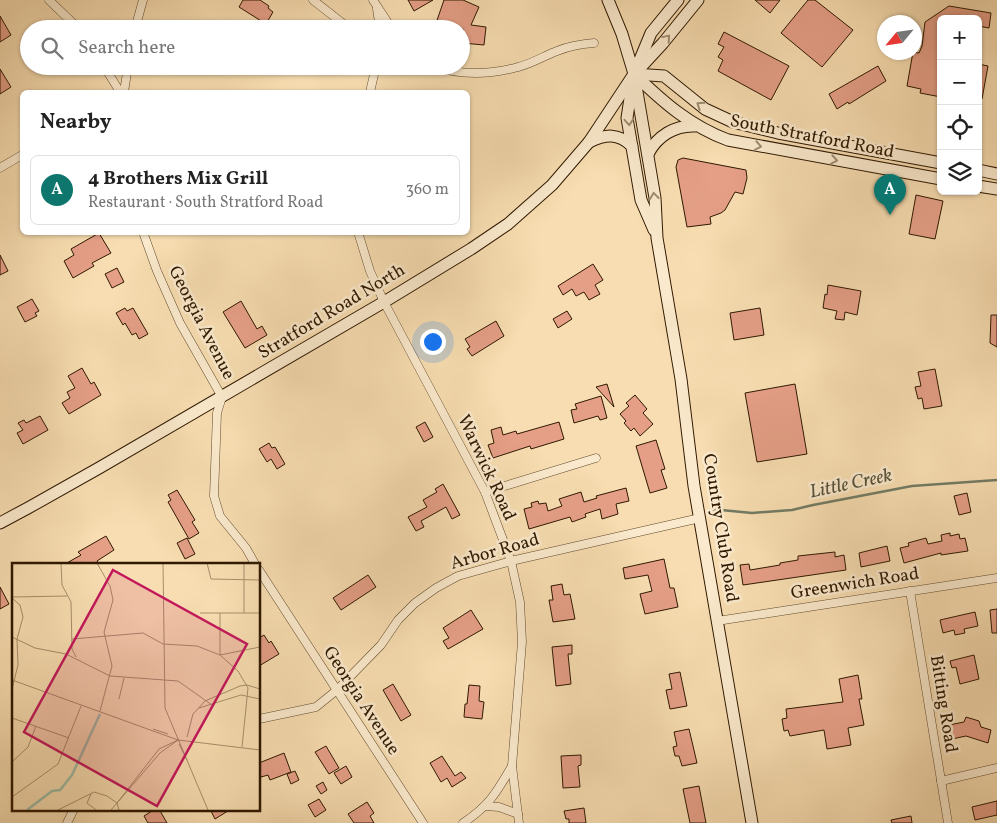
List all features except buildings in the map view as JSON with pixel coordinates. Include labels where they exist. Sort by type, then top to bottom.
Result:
[{"type":"main road","points":[[608,0],[622,34],[634,74]]},
{"type":"main road","points":[[634,74],[651,33],[678,0]]},
{"type":"main road","points":[[634,74],[663,43],[698,0]]},
{"type":"main road","name":"South Stratford Road","points":[[634,74],[675,112],[695,126],[717,136],[740,143],[937,178]]},
{"type":"main road","name":"South Stratford Road","points":[[634,74],[664,76],[701,106],[734,122],[778,133],[937,162]]},
{"type":"main road","name":"Stratford Road North","points":[[0,523],[31,507],[384,302],[471,250],[508,224],[552,186],[590,142],[634,74]]},
{"type":"main road","name":"Country Club Road","points":[[634,74],[627,118],[641,200],[657,238]]},
{"type":"main road","name":"Country Club Road","points":[[634,74],[655,198],[657,238],[681,379],[700,518],[752,823]]},
{"type":"main road","points":[[648,154],[655,142],[675,129],[695,126]]},
{"type":"main road","points":[[590,142],[600,137],[614,136],[621,138],[632,146]]},
{"type":"main road","points":[[876,168],[879,152]]},
{"type":"main road","points":[[987,172],[987,188]]},
{"type":"street","points":[[49,0],[70,20]]},
{"type":"street","points":[[137,20],[143,0]]},
{"type":"street","points":[[313,0],[339,20]]},
{"type":"street","points":[[375,2],[378,20]]},
{"type":"street","points":[[375,2],[386,20]]},
{"type":"street","points":[[470,73],[519,67],[559,50],[594,42]]},
{"type":"street","points":[[110,75],[119,90]]},
{"type":"street","points":[[124,90],[127,75]]},
{"type":"street","points":[[370,90],[374,75]]},
{"type":"street","points":[[0,168],[20,156]]},
{"type":"street","name":"Georgia Avenue","points":[[144,235],[156,272],[180,323],[222,397],[217,413],[214,496],[220,516],[246,548],[255,563]]},
{"type":"street","name":"Warwick Road","points":[[359,235],[370,270],[384,302],[485,492],[511,560],[520,602],[522,642],[512,766],[519,823]]},
{"type":"street","points":[[485,492],[596,458]]},
{"type":"street","name":"Arbor Road","points":[[260,719],[316,707],[337,690],[380,645],[398,620],[415,604],[436,588],[467,573],[511,560],[700,518]]},
{"type":"street","name":"Georgia Avenue","points":[[260,572],[422,823]]},
{"type":"street","name":"Greenwich Road","points":[[717,621],[997,578]]},
{"type":"street","name":"Bitting Road","points":[[910,591],[948,823]]},
{"type":"street","points":[[463,823],[485,806],[496,793],[512,766]]},
{"type":"street","points":[[940,781],[997,768]]},
{"type":"street","points":[[485,806],[499,807],[518,814]]},
{"type":"street","points":[[67,823],[74,810]]},
{"type":"waterway","name":"Little Creek","points":[[711,509],[752,513],[792,510],[912,486],[997,480]]},
{"type":"place","name":"4 Brothers Mix Grill","points":[[890,215]]}]
